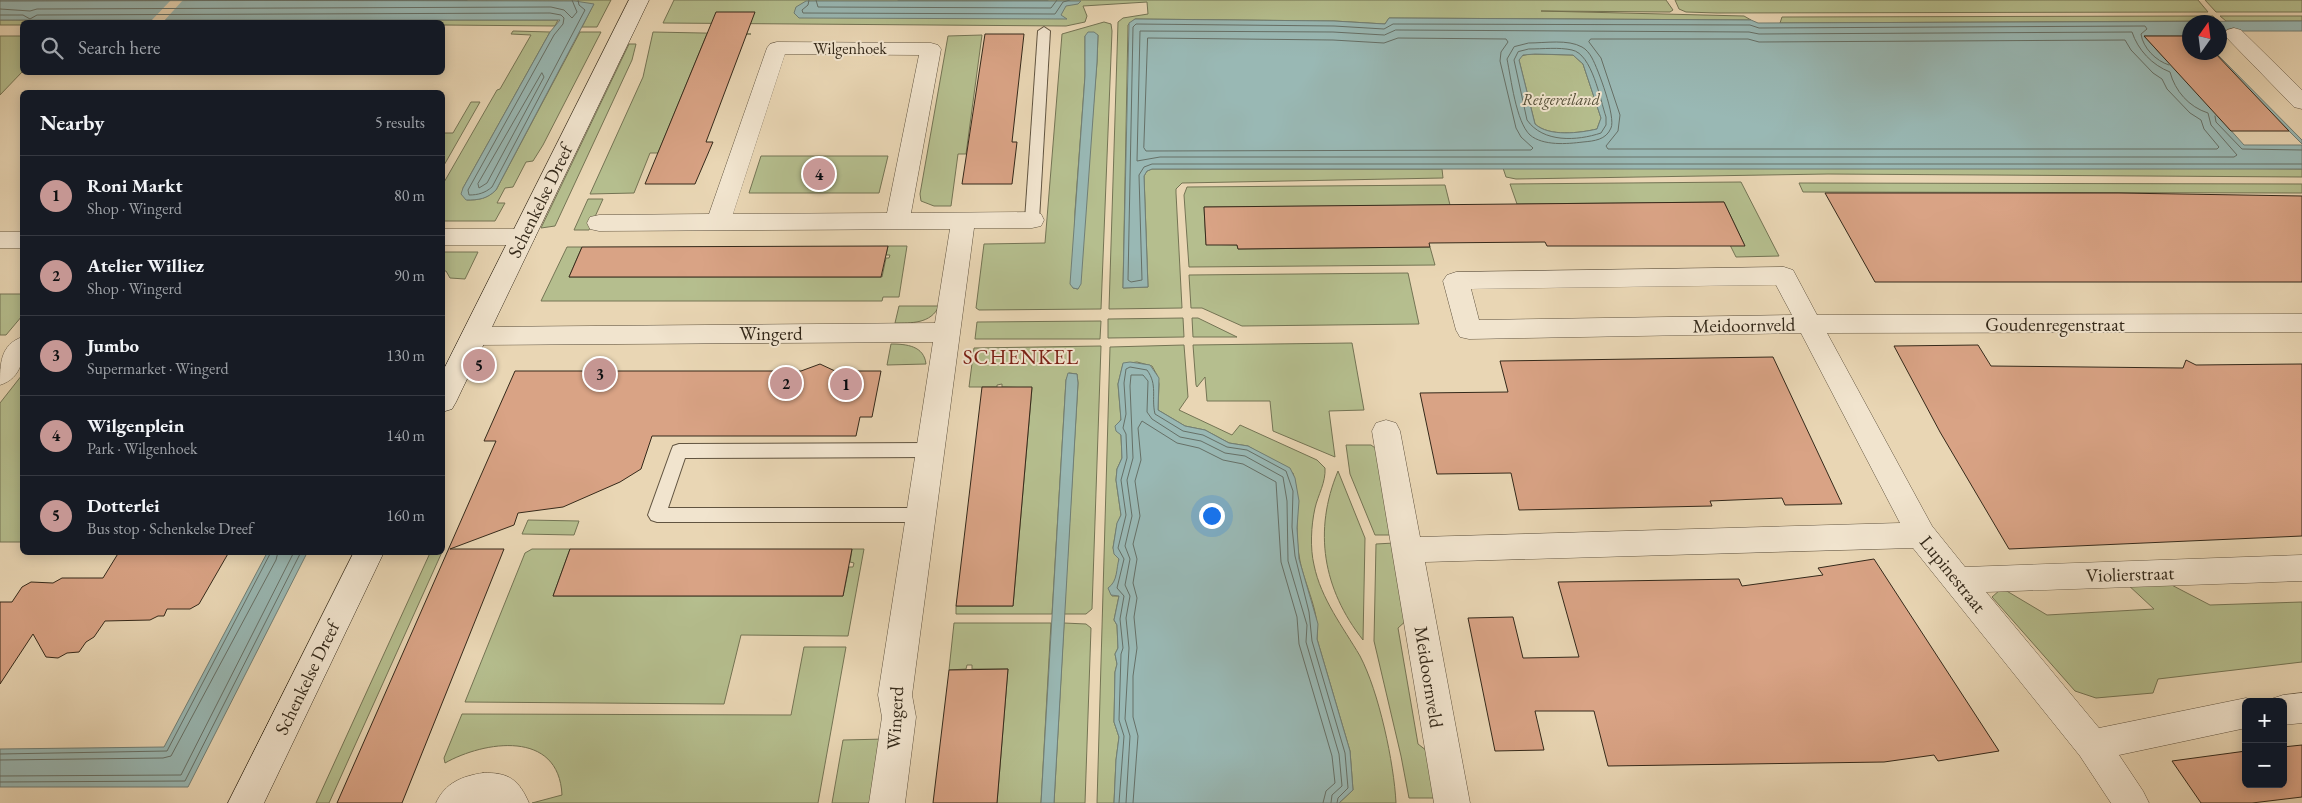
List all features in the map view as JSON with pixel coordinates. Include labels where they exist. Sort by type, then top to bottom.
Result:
[{"type":"street","name":"Schenkelse Dreef","points":[[445,396],[639,0]]},
{"type":"street","points":[[2234,34],[2302,102]]},
{"type":"street","name":"Wilgenhoek","points":[[718,223],[777,48],[931,49],[898,221]]},
{"type":"street","points":[[599,223],[1032,220]]},
{"type":"street","points":[[948,332],[963,221]]},
{"type":"street","points":[[445,237],[523,237]]},
{"type":"street","points":[[0,240],[20,240]]},
{"type":"street","name":"Meidoornveld","points":[[1784,276],[1808,324],[1468,330],[1456,281],[1784,276]]},
{"type":"street","name":"Goudenregenstraat","points":[[1808,324],[2302,323]]},
{"type":"street","name":"Lupinestraat","points":[[1808,324],[1921,535],[2092,745],[2131,803]]},
{"type":"street","name":"Wingerd","points":[[475,336],[948,332],[895,695],[899,717],[887,803]]},
{"type":"street","points":[[0,374],[20,349]]},
{"type":"street","name":"Meidoornveld","points":[[1386,431],[1452,803]]},
{"type":"street","points":[[1408,550],[1921,535]]},
{"type":"street","name":"Schenkelse Dreef","points":[[246,803],[367,555]]},
{"type":"street","name":"Violierstraat","points":[[1958,580],[2302,568]]},
{"type":"street","points":[[2287,710],[2302,708]]},
{"type":"street","points":[[2092,745],[2242,714]]},
{"type":"street","points":[[454,803],[471,792],[488,788],[502,791],[511,803]]},
{"type":"lane","points":[[1032,220],[1044,31]]},
{"type":"lane","points":[[922,515],[657,515],[679,451],[931,450]]},
{"type":"green space","points":[[611,0],[597,27],[582,27],[593,5],[183,1]]},
{"type":"green space","points":[[674,0],[1666,0],[1673,10],[1670,12],[1541,11],[1744,16],[1751,20],[1389,18],[1385,24],[1334,21],[1135,19],[1128,25],[1123,288],[1148,287],[1144,176],[1147,171],[1152,169],[1442,169],[1443,178],[1182,183],[1176,189],[1176,193],[1182,308],[1109,309],[1118,22],[1123,18],[1148,14],[1147,2],[1083,6],[1087,16],[1085,22],[1066,26],[663,23]]},
{"type":"green space","points":[[1675,0],[2198,0],[2208,12],[1717,13],[1686,12],[1679,9]]},
{"type":"green space","points":[[2205,0],[2302,0],[2302,12],[2216,12]]},
{"type":"green space","points":[[2182,16],[2182,21],[1780,23],[1782,17]]},
{"type":"green space","points":[[2227,16],[2302,16],[2302,21],[2227,21]]},
{"type":"green space","points":[[0,20],[20,20],[20,25],[0,25]]},
{"type":"green space","points":[[445,20],[558,20],[555,26],[445,25]]},
{"type":"green space","points":[[1104,22],[1111,24],[1101,309],[979,310],[976,308],[984,244],[1045,243],[1062,34]],"holes":[[[1098,35],[1078,289],[1073,288],[1075,211],[1085,76],[1085,36]]]},
{"type":"green space","points":[[513,31],[550,32],[463,188],[467,200],[482,198],[496,190],[580,32],[601,32],[543,145],[533,161],[526,162],[513,187],[505,188],[497,203],[505,203],[495,221],[445,221],[445,181],[531,35],[511,34]]},
{"type":"green space","points":[[653,32],[751,34],[707,34],[658,153],[650,153],[634,193],[590,194],[643,77]]},
{"type":"green space","points":[[982,35],[966,154],[958,154],[951,206],[934,206],[921,201],[920,194],[948,36]]},
{"type":"green space","points":[[0,36],[20,36],[20,74],[0,95]]},
{"type":"green space","points":[[629,44],[636,44],[632,60],[555,226],[541,228]]},
{"type":"green space","name":"Reigereiland","points":[[1529,54],[1573,55],[1583,64],[1601,118],[1597,129],[1565,133],[1548,131],[1535,124],[1519,60],[1521,56]]},
{"type":"green space","points":[[471,102],[480,102],[445,163],[445,133],[453,133]]},
{"type":"green space","points":[[761,156],[888,156],[879,193],[749,193]]},
{"type":"green space","points":[[2098,167],[2302,169],[2302,177],[1828,174],[1516,179],[1506,177],[1503,168]]},
{"type":"green space","points":[[1741,182],[1779,256],[1736,257],[1730,245],[1744,244],[1724,202],[1517,204],[1510,184]]},
{"type":"green space","points":[[1799,183],[2302,184],[2302,193],[1803,192]]},
{"type":"green space","points":[[1445,185],[1450,205],[1204,207],[1206,244],[1237,245],[1238,249],[1430,247],[1435,265],[1189,267],[1184,195],[1187,187]]},
{"type":"green space","points":[[588,199],[603,199],[589,230],[574,230]]},
{"type":"green space","points":[[888,246],[907,246],[899,297],[883,297],[882,301],[541,301],[567,247],[582,247],[569,277],[882,277],[886,258],[889,258],[890,255],[886,255]]},
{"type":"green space","points":[[445,252],[478,252],[465,279],[450,278],[446,271]]},
{"type":"green space","points":[[1408,273],[1419,324],[1242,326],[1202,308],[1191,308],[1189,275]]},
{"type":"green space","points":[[0,294],[20,294],[20,318],[6,335],[0,335]]},
{"type":"green space","points":[[899,306],[939,306],[926,319],[895,323]]},
{"type":"green space","points":[[1183,318],[1184,337],[1108,338],[1108,319]]},
{"type":"green space","points":[[1192,318],[1198,318],[1237,337],[1193,337]]},
{"type":"green space","points":[[1101,321],[1100,339],[975,339],[977,322]]},
{"type":"green space","points":[[1352,343],[1364,410],[1329,411],[1335,457],[1273,431],[1270,401],[1207,401],[1205,377],[1197,387],[1196,385],[1193,345]]},
{"type":"green space","points":[[891,344],[914,347],[922,353],[926,364],[887,365]]},
{"type":"green space","points":[[1184,345],[1188,397],[1179,410],[1232,435],[1240,425],[1317,460],[1325,468],[1313,522],[1312,544],[1314,565],[1327,601],[1367,671],[1389,748],[1396,803],[1339,803],[1353,790],[1350,751],[1317,639],[1314,609],[1300,561],[1297,539],[1297,495],[1293,473],[1248,446],[1229,443],[1205,430],[1185,426],[1158,410],[1159,384],[1157,375],[1152,366],[1137,362],[1123,364],[1118,384],[1121,419],[1116,429],[1121,435],[1122,458],[1117,469],[1116,480],[1121,515],[1117,524],[1113,548],[1119,559],[1118,569],[1114,584],[1109,588],[1112,596],[1119,596],[1114,620],[1117,625],[1118,648],[1115,654],[1117,664],[1115,672],[1114,722],[1119,737],[1114,803],[1097,803],[1110,347]]},
{"type":"green space","points":[[1101,346],[1092,609],[1086,614],[1064,614],[1078,383],[1077,374],[1069,373],[1066,380],[1052,614],[956,614],[956,606],[1013,606],[1032,388],[1002,387],[1002,384],[997,385],[997,387],[969,387],[974,348]]},
{"type":"green space","points":[[20,378],[20,542],[0,542],[0,403]]},
{"type":"green space","points":[[1346,445],[1371,445],[1378,450],[1393,535],[1375,535],[1350,474]]},
{"type":"green space","points":[[1338,471],[1365,538],[1363,640],[1349,621],[1339,601],[1326,559],[1324,537],[1326,516],[1330,493]]},
{"type":"green space","points":[[528,520],[579,521],[574,535],[522,534]]},
{"type":"green space","points":[[1394,543],[1408,619],[1398,628],[1418,744],[1431,754],[1439,798],[1409,798],[1374,641],[1376,544]]},
{"type":"green space","points":[[532,549],[570,549],[553,596],[843,596],[849,567],[853,567],[854,563],[850,562],[852,549],[864,549],[848,636],[741,635],[724,704],[465,702],[525,553]]},
{"type":"green space","points":[[429,555],[441,555],[329,803],[316,803]]},
{"type":"green space","points":[[2162,580],[2210,605],[2302,602],[2302,662],[2158,679],[2153,693],[2096,698],[2075,691],[1992,597],[2000,590],[2005,590],[2047,615],[2154,609],[2126,583]]},
{"type":"green space","points":[[954,623],[1051,623],[1041,803],[997,803],[1008,669],[972,669],[972,665],[967,665],[966,669],[949,670]]},
{"type":"green space","points":[[1064,623],[1086,624],[1091,628],[1085,803],[1054,803]]},
{"type":"green space","points":[[804,647],[846,647],[818,803],[532,803],[562,795],[558,774],[548,759],[534,750],[517,746],[498,746],[479,749],[445,763],[444,758],[462,714],[791,715]]},
{"type":"green space","points":[[886,739],[876,803],[832,803],[843,740]]},
{"type":"water","points":[[0,0],[575,1],[594,4],[496,190],[482,198],[466,200],[461,194],[463,188],[550,32],[560,20],[0,20]]},
{"type":"water","points":[[806,1],[1081,1],[1078,4],[1066,6],[1061,15],[1067,19],[799,18],[794,13],[796,7]]},
{"type":"water","points":[[1389,18],[1751,20],[1758,23],[2182,21],[2182,36],[2144,36],[2166,60],[2182,58],[2182,60],[2223,60],[2302,140],[2302,144],[2275,117],[2219,117],[2244,145],[2302,145],[2302,169],[1152,169],[1147,171],[1144,176],[1148,287],[1123,288],[1129,23],[1135,19],[1334,21],[1385,24]],"holes":[[[1523,55],[1573,55],[1583,64],[1601,118],[1597,129],[1565,133],[1548,131],[1535,124],[1519,60]]]},
{"type":"water","points":[[2227,21],[2302,21],[2302,31],[2227,31]]},
{"type":"water","points":[[1088,32],[1094,32],[1098,35],[1097,62],[1081,284],[1078,289],[1073,288],[1070,284],[1085,76],[1085,36]]},
{"type":"water","points":[[1130,362],[1150,365],[1159,378],[1158,410],[1185,426],[1205,430],[1229,443],[1248,446],[1290,468],[1295,478],[1299,501],[1297,528],[1299,559],[1318,624],[1317,639],[1350,751],[1353,790],[1339,803],[1114,803],[1119,737],[1114,722],[1115,672],[1117,664],[1115,654],[1118,648],[1117,625],[1114,620],[1119,596],[1111,595],[1108,588],[1114,582],[1119,559],[1114,554],[1113,548],[1117,523],[1121,515],[1116,480],[1117,469],[1122,458],[1121,435],[1116,431],[1115,426],[1121,420],[1118,384],[1123,363]]},
{"type":"water","points":[[1068,373],[1077,374],[1078,383],[1054,803],[1041,803],[1066,380]]},
{"type":"water","points":[[266,555],[306,555],[188,787],[0,787],[0,749],[164,747]]},
{"type":"pier","points":[[171,0],[183,0],[165,20],[152,20]]},
{"type":"building","points":[[716,12],[755,12],[706,142],[713,142],[695,184],[645,184]]},
{"type":"building","points":[[985,34],[1024,34],[1012,142],[1017,142],[1012,184],[962,184]]},
{"type":"building","points":[[2144,36],[2182,36],[2182,60],[2222,60],[2289,131],[2231,131]]},
{"type":"building","points":[[1825,193],[2119,193],[2302,196],[2302,282],[1875,282]]},
{"type":"building","points":[[1724,202],[1745,246],[1547,246],[1545,242],[1429,243],[1430,247],[1238,249],[1237,245],[1206,245],[1204,207]]},
{"type":"building","points":[[888,246],[881,277],[569,277],[582,247]]},
{"type":"building","points":[[1978,345],[1991,366],[2183,368],[2186,360],[2196,365],[2302,364],[2302,536],[2009,549],[1940,432],[1894,346]]},
{"type":"building","points":[[1773,357],[1842,504],[1785,505],[1782,498],[1710,501],[1712,506],[1519,510],[1511,473],[1437,474],[1420,393],[1508,392],[1500,361]]},
{"type":"building","points":[[606,361],[615,371],[801,371],[820,364],[835,371],[881,371],[872,417],[860,417],[856,436],[652,436],[641,469],[620,482],[563,507],[518,513],[514,525],[450,549],[504,549],[402,803],[337,803],[496,441],[484,441],[515,371],[590,371]]},
{"type":"building","points":[[982,387],[1032,387],[1013,606],[956,606]]},
{"type":"building","points":[[570,549],[852,549],[843,596],[553,596]]},
{"type":"building","points":[[117,555],[227,555],[199,604],[190,609],[167,609],[164,616],[158,616],[150,620],[105,621],[94,637],[86,642],[79,652],[67,653],[58,658],[46,657],[33,634],[0,684],[0,602],[12,602],[22,587],[31,582],[53,583],[62,578],[103,578]]},
{"type":"building","points":[[1874,559],[1999,751],[1938,761],[1934,755],[1884,762],[1608,766],[1594,711],[1535,711],[1544,750],[1495,751],[1468,618],[1513,617],[1523,658],[1579,657],[1558,582],[1739,579],[1742,586],[1823,575],[1818,568]]},
{"type":"building","points":[[1008,669],[997,803],[933,803],[949,670]]},
{"type":"building","points":[[2302,745],[2302,797],[2252,803],[2201,803],[2172,761],[2242,752],[2242,788],[2287,788],[2287,747]]},
{"type":"place","name":"Wilgenplein","points":[[819,174]]},
{"type":"place","name":"Dotterlei","points":[[479,365]]},
{"type":"place","name":"Jumbo","points":[[600,374]]},
{"type":"place","name":"Atelier Williez","points":[[786,383]]},
{"type":"place","name":"Roni Markt","points":[[846,384]]},
{"type":"district","name":"SCHENKEL","points":[[1021,356]]}]
